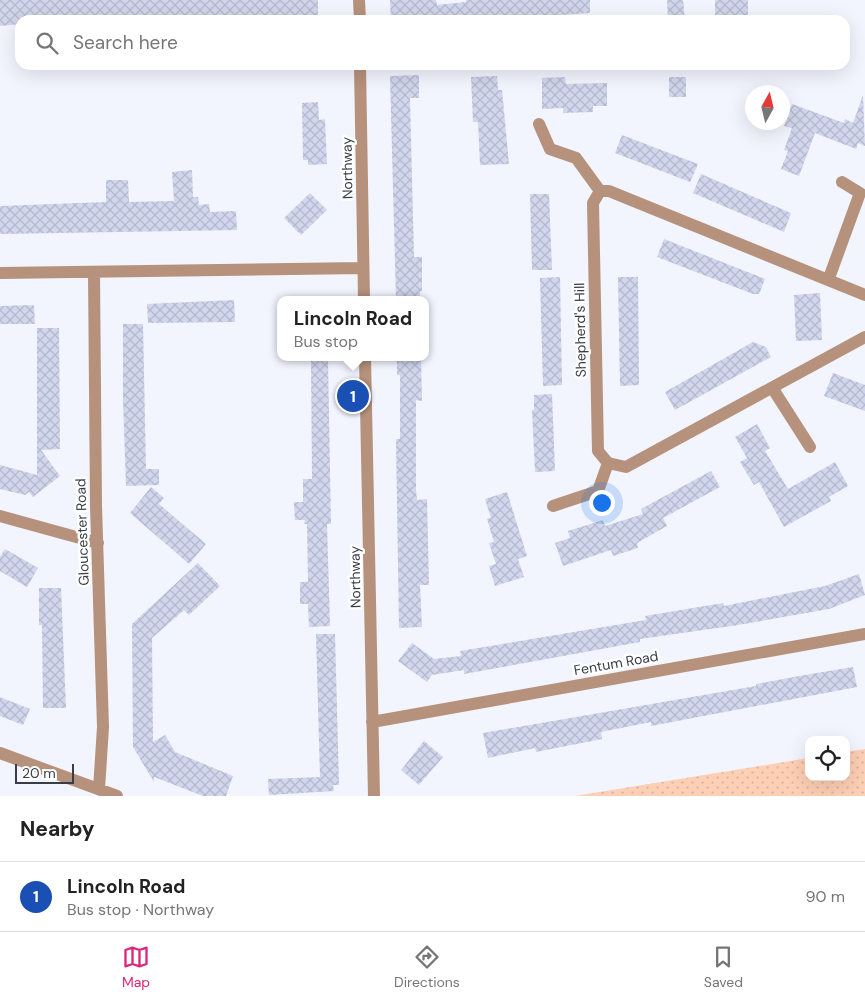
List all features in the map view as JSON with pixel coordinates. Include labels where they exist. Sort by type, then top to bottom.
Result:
[{"type":"street","points":[[360,0],[360,15]]},
{"type":"street","name":"Northway","points":[[360,70],[364,296]]},
{"type":"street","points":[[539,124],[550,150],[576,158],[600,191],[609,191],[829,278],[865,295]]},
{"type":"street","points":[[829,278],[863,193],[842,182]]},
{"type":"street","name":"Shepherd's Hill","points":[[600,191],[593,203],[598,451],[608,463]]},
{"type":"street","points":[[0,273],[364,268]]},
{"type":"street","name":"Gloucester Road","points":[[94,273],[102,727],[99,789]]},
{"type":"street","points":[[553,506],[598,491],[608,463],[626,467],[865,337]]},
{"type":"street","name":"Northway","points":[[365,361],[374,796]]},
{"type":"street","points":[[773,388],[810,447]]},
{"type":"street","points":[[0,516],[98,543]]},
{"type":"street","name":"Fentum Road","points":[[372,722],[865,634]]},
{"type":"street","points":[[0,753],[117,796]]},
{"type":"shaded area","points":[[865,749],[865,796],[575,796],[805,759],[805,781],[850,781],[850,751]]},
{"type":"building","points":[[0,0],[318,0],[318,15],[15,15],[15,24],[0,26]]},
{"type":"building","points":[[390,0],[436,0],[437,5],[466,2],[466,0],[590,0],[590,13],[562,15],[391,15]]},
{"type":"building","points":[[667,0],[683,0],[684,15],[668,15]]},
{"type":"building","points":[[715,0],[748,0],[748,15],[715,15]]},
{"type":"building","points":[[419,75],[419,98],[410,98],[414,257],[422,257],[422,291],[420,291],[420,296],[396,296],[390,76]]},
{"type":"building","points":[[497,76],[498,90],[502,90],[509,164],[480,165],[478,122],[473,122],[471,77]]},
{"type":"building","points":[[565,77],[566,84],[607,83],[607,106],[593,106],[593,112],[563,113],[563,108],[542,109],[542,78]]},
{"type":"building","points":[[669,77],[686,77],[686,97],[669,97]]},
{"type":"building","points":[[863,95],[865,146],[858,143],[856,149],[815,133],[799,176],[781,169],[788,151],[784,150],[792,128],[790,128],[790,110],[792,104],[844,123],[845,119],[853,123]]},
{"type":"building","points":[[318,102],[319,120],[325,119],[327,164],[308,165],[308,160],[303,160],[302,103]]},
{"type":"building","points":[[622,135],[698,164],[690,182],[615,153]]},
{"type":"building","points":[[192,170],[193,197],[198,197],[199,205],[209,204],[210,212],[236,211],[237,230],[0,234],[0,206],[106,202],[106,180],[128,180],[129,202],[174,201],[172,172]]},
{"type":"building","points":[[701,174],[791,213],[784,232],[693,193]]},
{"type":"building","points":[[310,193],[327,210],[301,235],[284,218]]},
{"type":"building","points":[[530,194],[549,194],[552,270],[532,270]]},
{"type":"building","points":[[664,239],[765,279],[759,294],[753,294],[657,257]]},
{"type":"building","points":[[560,277],[562,385],[543,386],[540,278]]},
{"type":"building","points":[[618,277],[638,277],[639,385],[620,386]]},
{"type":"building","points":[[820,293],[822,340],[796,341],[794,295]]},
{"type":"building","points":[[234,300],[235,322],[148,323],[147,304]]},
{"type":"building","points":[[34,305],[35,324],[0,324],[0,306]]},
{"type":"building","points":[[123,324],[143,324],[146,469],[159,469],[159,485],[126,486]]},
{"type":"building","points":[[37,328],[59,328],[60,449],[41,450],[60,476],[33,497],[29,492],[25,495],[0,489],[0,465],[37,475]]},
{"type":"building","points":[[753,342],[766,347],[771,357],[675,410],[665,392]]},
{"type":"building","points":[[311,361],[328,361],[331,524],[327,524],[330,626],[309,627],[308,604],[300,604],[300,582],[308,582],[307,524],[304,524],[305,520],[295,520],[294,502],[303,502],[303,479],[312,479]]},
{"type":"building","points":[[397,361],[421,361],[422,401],[416,400],[416,490],[417,500],[427,499],[429,585],[420,585],[422,627],[399,628],[396,439],[400,439],[400,375],[397,375]]},
{"type":"building","points":[[833,373],[865,385],[865,411],[824,396]]},
{"type":"building","points":[[552,394],[555,471],[535,472],[532,410],[534,410],[534,395]]},
{"type":"building","points":[[757,424],[770,448],[765,451],[788,489],[835,462],[848,486],[829,497],[831,501],[784,527],[759,482],[754,485],[740,462],[747,458],[735,437]]},
{"type":"building","points":[[711,471],[720,487],[663,518],[667,526],[637,543],[638,548],[613,556],[611,550],[563,566],[555,543],[570,538],[568,531],[603,520],[605,526],[643,514],[641,509]]},
{"type":"building","points":[[151,487],[164,498],[159,504],[206,544],[189,564],[130,513]]},
{"type":"building","points":[[507,492],[527,556],[518,559],[524,577],[495,586],[489,566],[496,564],[489,543],[494,542],[487,519],[491,518],[485,499]]},
{"type":"building","points":[[5,549],[38,568],[27,587],[0,571],[0,557]]},
{"type":"building","points":[[198,563],[220,586],[189,615],[184,610],[152,638],[153,742],[165,735],[175,752],[233,776],[226,796],[203,796],[154,777],[154,782],[133,747],[132,624]]},
{"type":"building","points":[[859,574],[865,595],[829,609],[738,625],[640,639],[640,642],[464,674],[464,670],[432,675],[427,682],[398,661],[412,643],[434,659],[461,656],[460,651],[646,620],[645,616],[723,603],[724,606],[825,586]]},
{"type":"building","points":[[39,588],[61,588],[66,708],[43,708],[42,625],[39,625]]},
{"type":"building","points":[[316,634],[335,634],[339,785],[333,785],[334,791],[269,795],[268,779],[320,777]]},
{"type":"building","points":[[853,667],[857,687],[651,726],[651,722],[601,732],[602,739],[536,752],[535,748],[488,758],[483,733],[756,686],[756,684]]},
{"type":"building","points":[[0,697],[30,709],[23,725],[0,716]]},
{"type":"building","points":[[424,741],[443,757],[419,785],[401,770]]},
{"type":"place","name":"Lincoln Road","points":[[353,396]]}]
